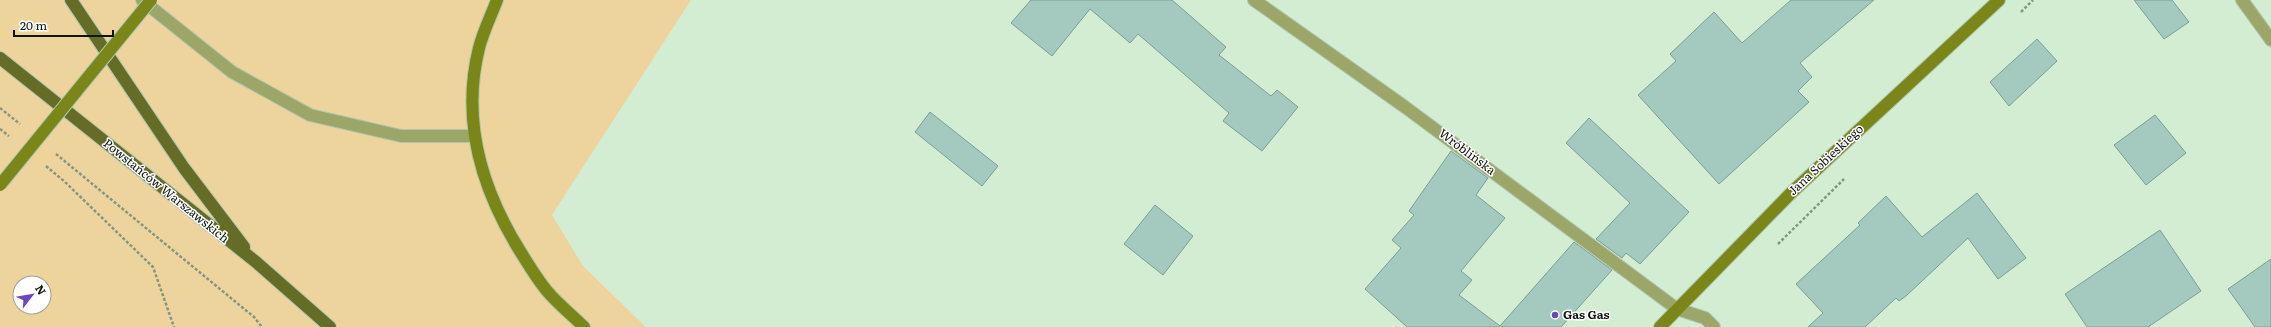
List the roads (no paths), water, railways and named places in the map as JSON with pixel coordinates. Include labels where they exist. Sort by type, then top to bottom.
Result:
[{"type":"main road","points":[[71,0],[184,168],[256,262]]},
{"type":"main road","name":"Powstańców Warszawskich","points":[[0,58],[256,262],[321,322],[330,327]]},
{"type":"street","points":[[142,0],[232,72],[310,115],[401,136],[475,136]]},
{"type":"street","points":[[0,185],[151,0]]},
{"type":"street","points":[[497,0],[479,48],[472,116],[482,171],[491,199],[504,226],[547,291],[584,327]]},
{"type":"street","name":"Wróblińska","points":[[1254,0],[1405,107],[1677,309],[1705,318],[1714,327]]},
{"type":"street","name":"Jana Sobieskiego","points":[[1660,327],[1791,193],[1999,0]]},
{"type":"street","points":[[2242,0],[2271,40]]},
{"type":"place","name":"Gas Gas","points":[[1555,315]]}]
